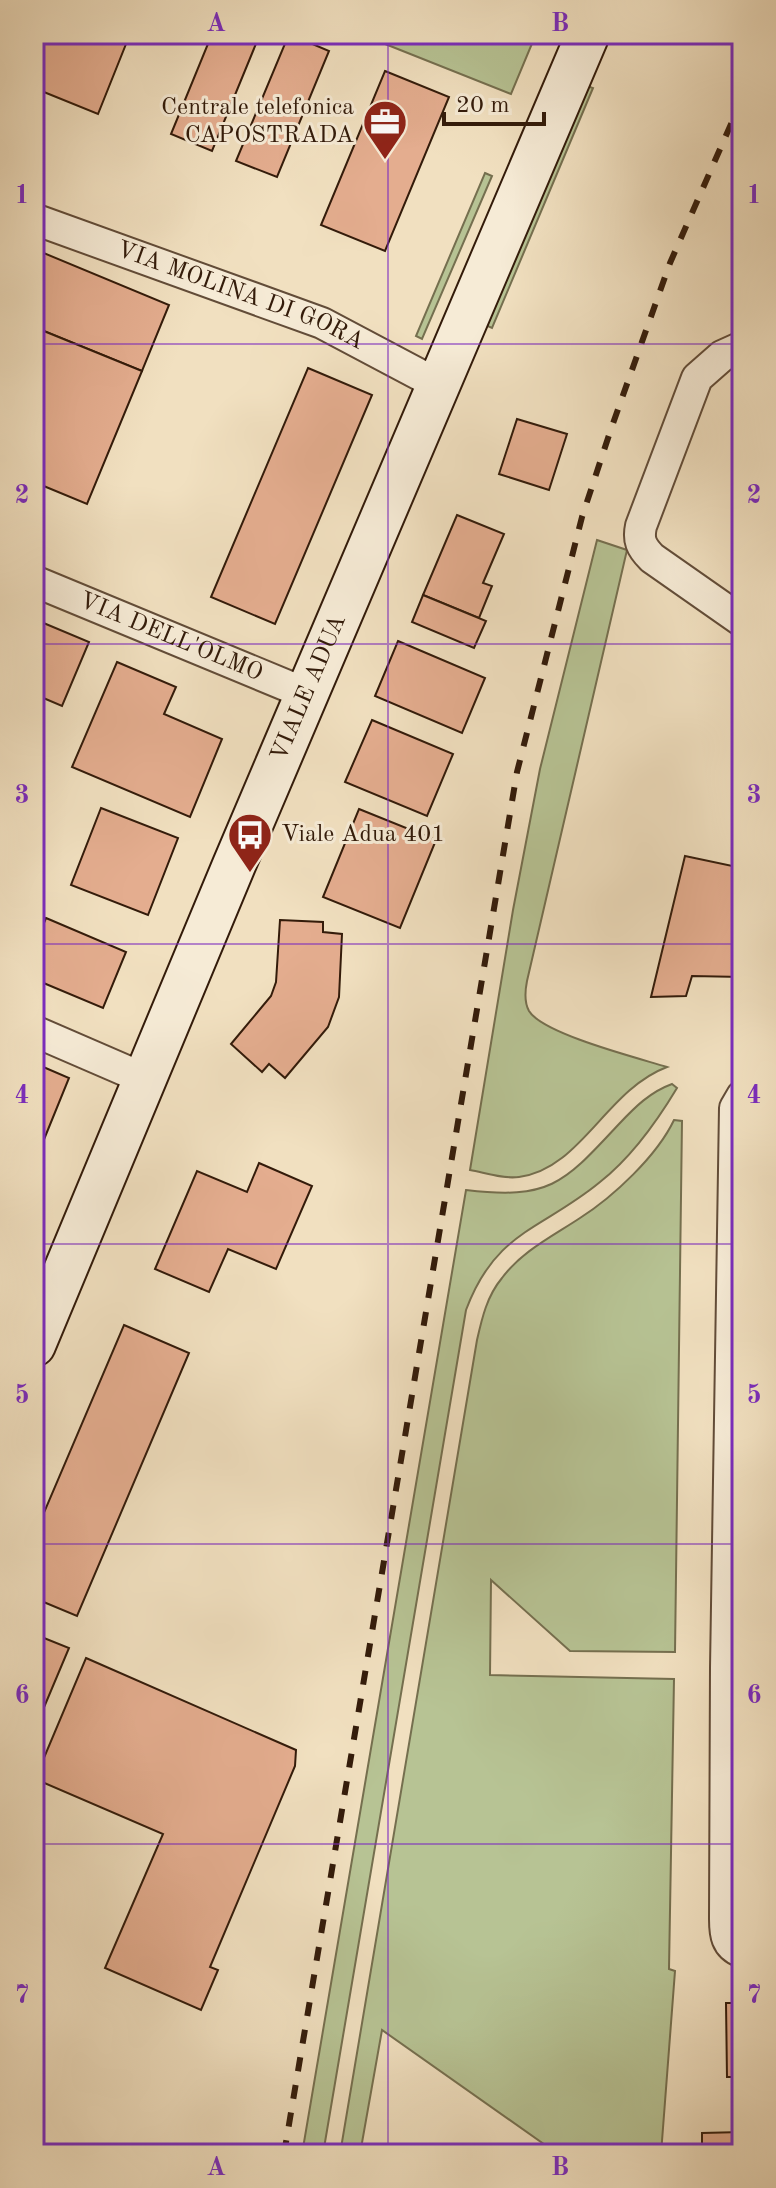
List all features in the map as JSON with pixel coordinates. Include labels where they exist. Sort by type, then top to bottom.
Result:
[{"type":"main road","name":"VIALE ADUA","points":[[34,1345],[588,34]]},
{"type":"street","name":"VIA MOLINA DI GORA","points":[[34,219],[311,319],[439,385]]},
{"type":"street","points":[[742,347],[711,363],[693,386],[641,526],[641,546],[658,562],[742,621]]},
{"type":"street","name":"VIA DELL'OLMO","points":[[34,581],[307,694]]},
{"type":"street","points":[[34,1031],[145,1079]]},
{"type":"street","points":[[742,1096],[735,1108],[725,1903],[726,1938],[731,1946],[742,1952]]},
{"type":"green space","points":[[360,34],[536,34],[511,94]]},
{"type":"green space","points":[[584,85],[593,88],[492,328],[483,324]]},
{"type":"green space","points":[[485,173],[492,176],[422,339],[416,336]]},
{"type":"green space","points":[[597,540],[627,550],[525,993],[529,1011],[552,1028],[667,1067],[627,1093],[560,1160],[541,1171],[519,1177],[501,1176],[470,1170],[540,769]]},
{"type":"green space","points":[[672,1084],[677,1088],[633,1150],[600,1182],[506,1247],[491,1263],[466,1310],[323,2154],[302,2154],[466,1190],[518,1192],[554,1183],[584,1161],[643,1101]]},
{"type":"green space","points":[[674,1120],[682,1121],[675,1652],[570,1651],[491,1580],[490,1675],[674,1679],[669,1969],[675,1971],[661,2154],[558,2154],[382,2030],[360,2154],[340,2154],[483,1315],[492,1292],[510,1268],[620,1187],[657,1148]]},
{"type":"building","name":"Centrale telefonica CAPOSTRADA","points":[[36,34],[130,34],[98,114],[34,88]]},
{"type":"building","points":[[212,34],[260,34],[212,151],[171,134]]},
{"type":"building","points":[[289,34],[329,51],[277,177],[236,161]]},
{"type":"building","name":"Centrale telefonica CAPOSTRADA","points":[[385,71],[449,97],[385,251],[321,225]]},
{"type":"building","points":[[34,249],[169,305],[142,371],[34,327]]},
{"type":"building","points":[[34,327],[142,371],[87,504],[34,482]]},
{"type":"building","points":[[308,368],[372,395],[275,624],[211,597]]},
{"type":"building","points":[[517,419],[567,434],[549,490],[499,474]]},
{"type":"building","points":[[457,515],[504,534],[483,583],[492,586],[479,618],[423,595]]},
{"type":"building","points":[[423,595],[486,621],[474,648],[412,622]]},
{"type":"building","points":[[34,619],[89,642],[62,706],[34,694]]},
{"type":"building","points":[[398,641],[485,678],[462,733],[375,696]]},
{"type":"building","points":[[117,662],[176,687],[164,714],[222,739],[190,817],[72,767]]},
{"type":"building","points":[[372,720],[453,754],[427,816],[345,782]]},
{"type":"building","points":[[101,808],[178,838],[148,915],[71,885]]},
{"type":"building","points":[[359,809],[436,840],[400,928],[323,897]]},
{"type":"building","points":[[685,856],[742,868],[742,901],[734,934],[742,934],[742,977],[692,976],[686,996],[651,997]]},
{"type":"building","points":[[46,918],[126,952],[103,1008],[34,979],[34,947]]},
{"type":"building","points":[[280,920],[323,922],[323,932],[342,934],[339,997],[328,1027],[285,1078],[269,1064],[262,1072],[231,1044],[271,996],[276,982]]},
{"type":"building","points":[[34,1063],[69,1078],[34,1164]]},
{"type":"building","points":[[259,1163],[312,1186],[276,1269],[228,1249],[209,1292],[155,1269],[197,1171],[247,1192]]},
{"type":"building","points":[[124,1325],[189,1353],[77,1616],[34,1598],[34,1536]]},
{"type":"building","points":[[34,1634],[69,1648],[34,1731]]},
{"type":"building","points":[[86,1658],[296,1750],[295,1766],[210,1967],[218,1970],[201,2010],[105,1968],[163,1834],[35,1779]]},
{"type":"building","points":[[726,2003],[742,2003],[742,2077],[727,2077]]},
{"type":"building","points":[[742,2132],[742,2154],[702,2154],[702,2133]]},
{"type":"railway","points":[[284,2154],[517,772],[582,517],[611,429],[670,263],[742,99]]},
{"type":"place","name":"Centrale telefonica CAPOSTRADA","points":[[385,161]]},
{"type":"place","name":"Viale Adua 401","points":[[250,874]]}]
